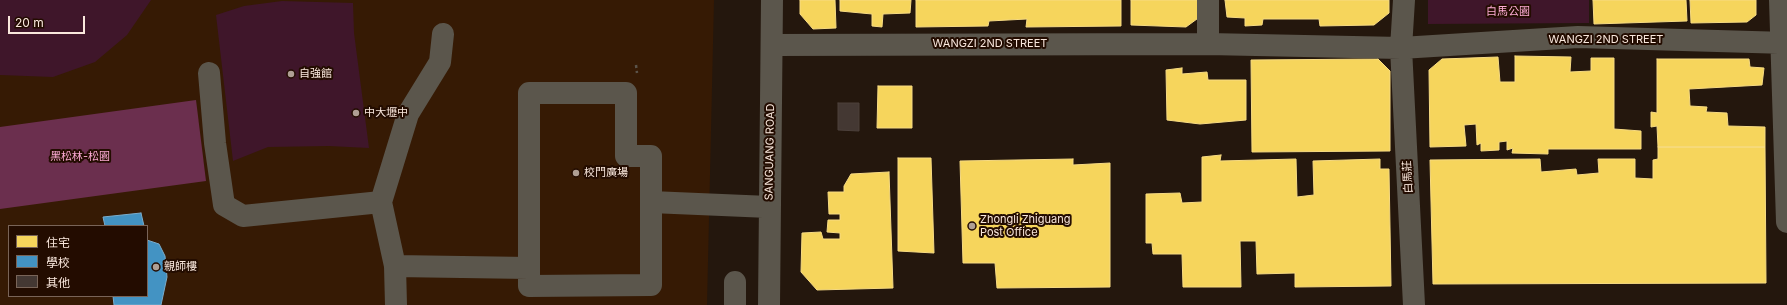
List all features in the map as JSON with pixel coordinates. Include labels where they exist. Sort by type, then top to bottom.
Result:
[{"type":"street","name":"SANGUANG ROAD","points":[[769,305],[772,0]]},
{"type":"street","points":[[1208,0],[1208,44]]},
{"type":"street","name":"白馬莊","points":[[1404,0],[1401,48],[1414,305]]},
{"type":"street","points":[[1780,0],[1784,43],[1787,222]]},
{"type":"street","points":[[396,305],[395,266],[381,202],[408,114],[440,62],[443,34]]},
{"type":"street","name":"WANGZI 2ND STREET","points":[[772,45],[1208,44],[1401,48],[1578,37],[1784,43]]},
{"type":"street","points":[[209,73],[215,143],[224,205],[243,216],[381,202]]},
{"type":"street","points":[[626,93],[626,156],[651,156],[651,202],[651,285],[529,286],[529,94],[626,93]]},
{"type":"street","points":[[651,202],[769,207]]},
{"type":"street","points":[[395,266],[529,268]]},
{"type":"street","points":[[735,282],[735,305]]},
{"type":"shaded area","name":"中大壢中","points":[[0,0],[714,0],[707,305],[0,305]]},
{"type":"green space","points":[[0,0],[151,0],[127,35],[95,62],[53,77],[0,75]]},
{"type":"green space","name":"白馬公園","points":[[1428,0],[1589,0],[1589,23],[1428,24]]},
{"type":"green space","name":"自強館","points":[[282,1],[353,3],[354,33],[369,148],[329,146],[268,147],[233,161],[216,15],[244,6]]},
{"type":"green space","name":"黑松林-松園","points":[[196,100],[206,181],[0,209],[0,127]]},
{"type":"building: 住宅","points":[[800,0],[835,0],[836,28],[813,29],[800,14]]},
{"type":"building: 住宅","points":[[840,0],[911,0],[910,13],[883,14],[882,27],[872,26],[872,14],[840,11]]},
{"type":"building: 住宅","points":[[916,0],[1121,0],[1121,26],[1026,27],[1027,19],[989,21],[988,26],[916,27]]},
{"type":"building: 住宅","points":[[1131,0],[1200,0],[1201,16],[1186,27],[1131,25]]},
{"type":"building: 住宅","points":[[1225,0],[1389,0],[1389,13],[1374,25],[1320,26],[1319,19],[1263,19],[1262,25],[1245,26],[1245,18],[1227,17]]},
{"type":"building: 住宅","points":[[1593,0],[1686,0],[1687,21],[1594,24]]},
{"type":"building: 住宅","points":[[1690,0],[1756,0],[1756,15],[1747,22],[1691,23]]},
{"type":"building: 住宅","points":[[1515,56],[1571,57],[1570,72],[1591,71],[1591,58],[1614,58],[1614,129],[1641,131],[1641,149],[1548,149],[1548,154],[1512,153],[1513,148],[1507,150],[1507,141],[1499,142],[1499,150],[1481,151],[1481,143],[1477,145],[1476,124],[1464,125],[1466,146],[1430,147],[1429,70],[1442,59],[1498,57],[1500,82],[1515,82]]},
{"type":"building: 住宅","points":[[1378,59],[1390,71],[1390,151],[1252,152],[1251,60]]},
{"type":"building: 住宅","points":[[1657,59],[1749,59],[1750,67],[1764,68],[1762,85],[1689,89],[1690,106],[1707,107],[1706,112],[1727,113],[1728,126],[1765,127],[1765,147],[1658,147],[1657,126],[1651,127],[1651,112],[1657,113]]},
{"type":"building: 住宅","points":[[1182,68],[1182,74],[1207,72],[1208,80],[1246,80],[1246,120],[1200,124],[1167,120],[1166,70]]},
{"type":"building: 住宅","points":[[878,86],[912,86],[912,128],[877,128]]},
{"type":"building: 住宅","points":[[1658,147],[1765,147],[1766,283],[1433,284],[1430,160],[1540,159],[1541,172],[1576,169],[1577,175],[1599,173],[1598,159],[1635,159],[1635,178],[1653,179],[1653,160],[1658,159]]},
{"type":"building: 住宅","points":[[1221,155],[1220,161],[1296,159],[1297,197],[1314,195],[1313,161],[1380,159],[1380,169],[1389,169],[1391,286],[1295,287],[1295,273],[1257,274],[1256,241],[1240,241],[1241,287],[1183,287],[1182,254],[1153,254],[1152,243],[1146,243],[1146,194],[1180,193],[1182,203],[1202,202],[1202,157]]},
{"type":"building: 住宅","points":[[898,158],[931,158],[934,253],[898,251]]},
{"type":"building: 住宅","points":[[1073,159],[1073,165],[1110,163],[1110,287],[997,288],[995,263],[963,263],[960,161]]},
{"type":"building: 住宅","points":[[889,172],[893,288],[817,290],[801,272],[802,233],[821,232],[823,239],[840,239],[840,233],[827,232],[828,220],[840,220],[840,214],[829,214],[828,192],[844,192],[844,186],[851,174]]},
{"type":"building: 學校","points":[[141,213],[144,225],[105,225],[103,217]]},
{"type":"building: 學校","name":"親師樓","points":[[148,240],[159,244],[165,256],[167,277],[161,305],[114,305],[113,297],[148,297]]},
{"type":"building: 其他","points":[[838,103],[859,103],[859,131],[838,130]]},
{"type":"place","name":"自強館","points":[[291,74]]},
{"type":"place","name":"中大壢中","points":[[356,113]]},
{"type":"place","name":"校門廣場","points":[[576,173]]},
{"type":"place","name":"Zhongli Zhiguang Post Office","points":[[972,226]]},
{"type":"place","name":"親師樓","points":[[156,267]]}]
